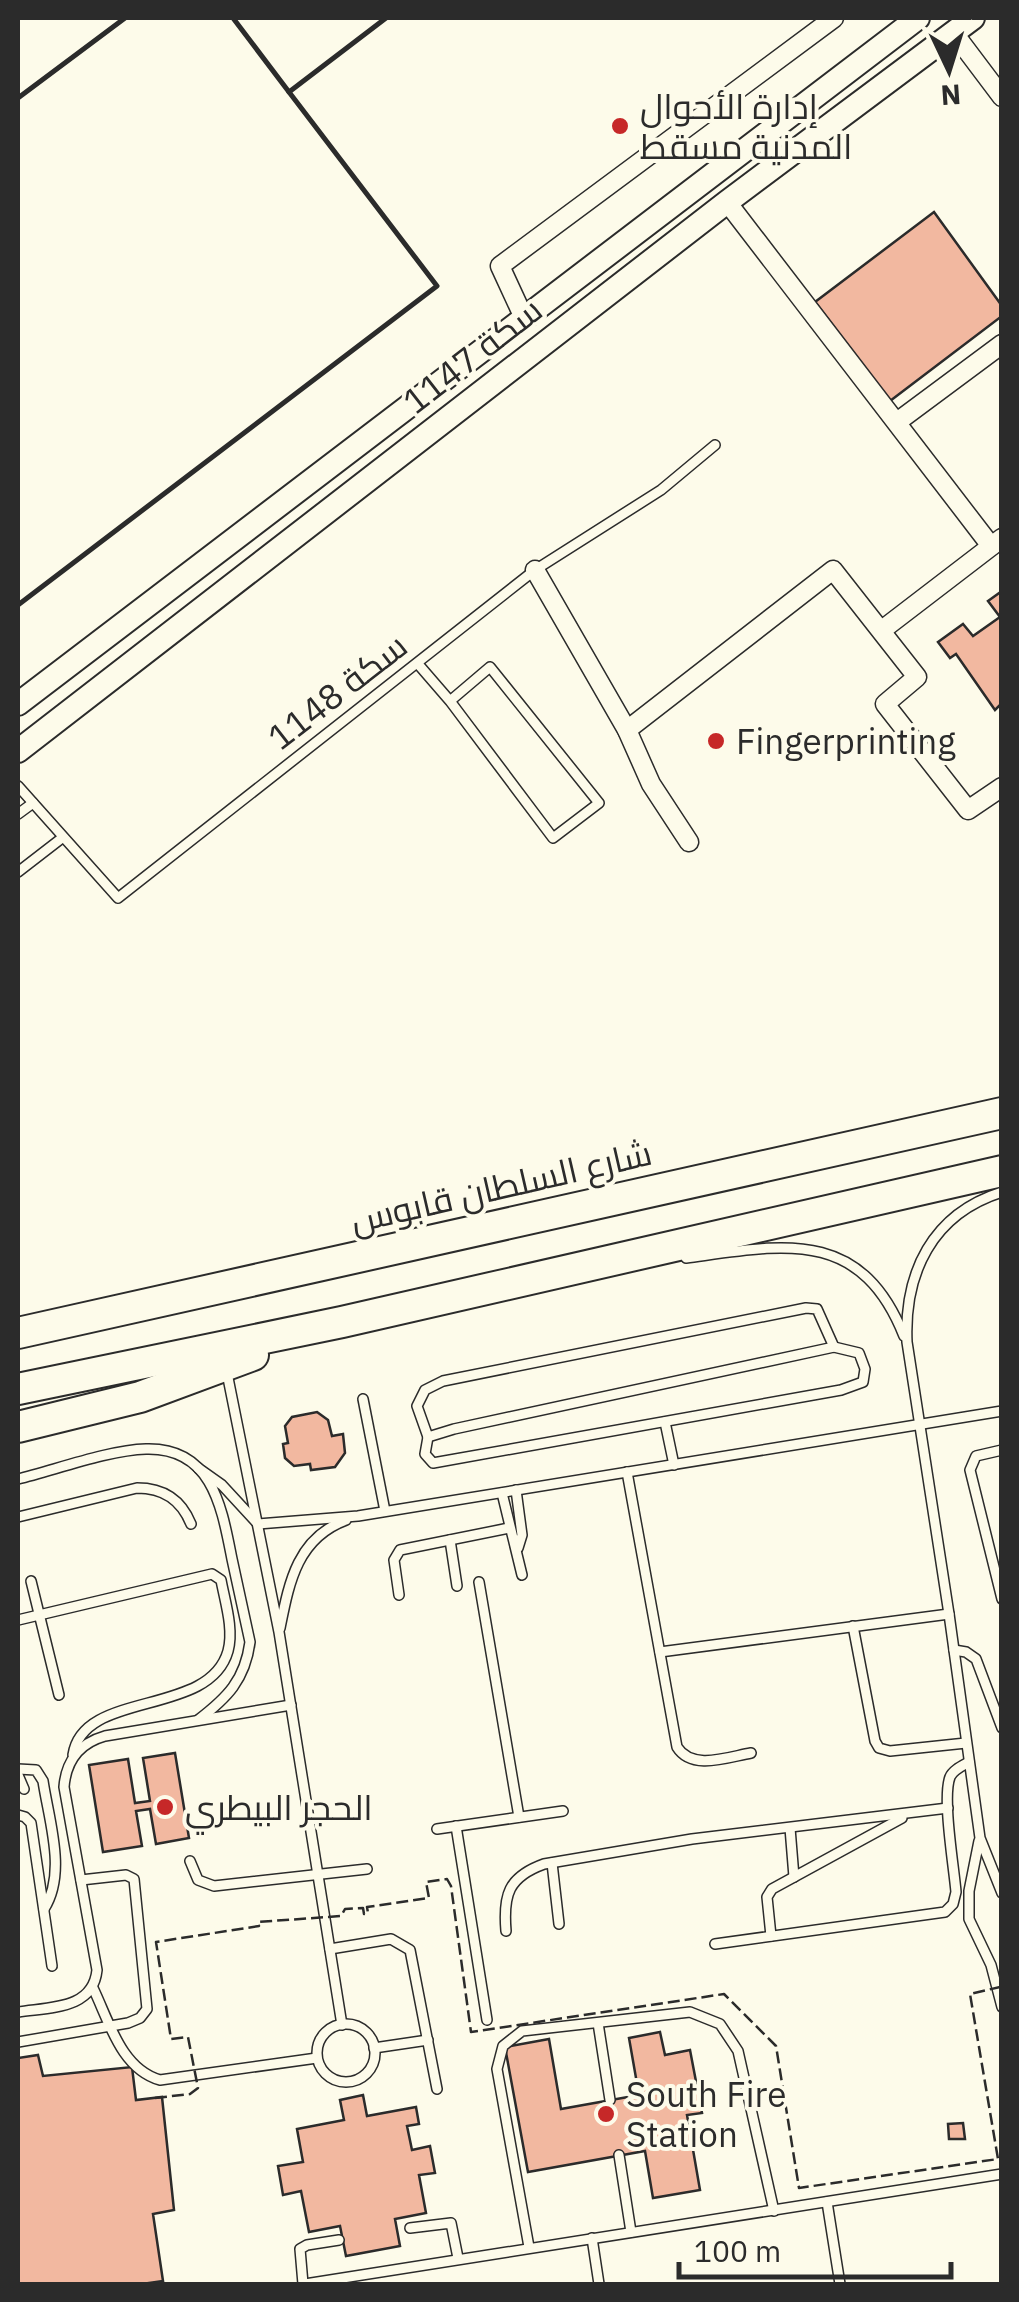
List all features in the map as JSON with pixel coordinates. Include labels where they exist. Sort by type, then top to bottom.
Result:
[{"type":"highway","name":"شارع السلطان قابوس","points":[[18,1333],[1002,1113]]},
{"type":"highway","points":[[18,1388],[342,1322],[1002,1171]]},
{"type":"highway","points":[[18,1427],[140,1398],[342,1322]]},
{"type":"street","points":[[524,318],[500,266],[834,18]]},
{"type":"street","name":"سكة 1147","points":[[18,704],[918,18]]},
{"type":"street","name":"سكة 1147","points":[[18,752],[972,18]]},
{"type":"street","points":[[953,32],[1002,97]]},
{"type":"street","points":[[728,202],[897,422],[996,542],[882,630]]},
{"type":"street","points":[[897,422],[1002,344]]},
{"type":"street","points":[[535,570],[628,730],[651,784],[689,842]]},
{"type":"street","points":[[628,730],[833,570],[917,677],[885,704],[968,810],[1002,787]]},
{"type":"lane","name":"سكة 1148","points":[[18,786],[118,898],[535,570],[661,490],[715,445]]},
{"type":"lane","points":[[418,664],[553,838],[599,803],[490,666],[450,701]]},
{"type":"lane","points":[[18,814],[33,803]]},
{"type":"lane","points":[[18,872],[62,838]]},
{"type":"lane","points":[[1002,1192],[961,1212],[940,1231],[922,1256],[911,1283],[906,1312],[907,1342],[980,1838],[1002,1893]]},
{"type":"lane","points":[[674,1260],[770,1246],[800,1246],[829,1254],[856,1268],[879,1288],[896,1314],[907,1342]]},
{"type":"lane","points":[[540,1278],[654,1262]]},
{"type":"lane","points":[[428,1437],[454,1428],[834,1346],[859,1353],[865,1369],[863,1382],[840,1390],[433,1463],[425,1454],[428,1437],[417,1406],[425,1390],[442,1381],[806,1308],[817,1308],[834,1346]]},
{"type":"lane","points":[[226,1366],[279,1632],[342,2025]]},
{"type":"lane","points":[[363,1399],[385,1512]]},
{"type":"lane","points":[[258,1524],[385,1512],[1002,1411]]},
{"type":"lane","points":[[665,1422],[674,1465]]},
{"type":"lane","points":[[18,1479],[145,1449],[174,1454],[222,1484],[258,1524]]},
{"type":"lane","points":[[1002,1450],[976,1456],[970,1470],[1002,1599]]},
{"type":"lane","points":[[195,1722],[235,1687],[243,1673],[250,1642],[221,1505],[198,1468]]},
{"type":"lane","points":[[627,1472],[680,1753],[697,1761],[751,1753]]},
{"type":"lane","points":[[18,1518],[149,1488],[171,1496],[191,1524]]},
{"type":"lane","points":[[516,1490],[522,1535],[518,1548]]},
{"type":"lane","points":[[502,1493],[522,1575]]},
{"type":"lane","points":[[279,1632],[291,1573],[304,1551],[332,1525],[358,1516]]},
{"type":"lane","points":[[399,1595],[394,1560],[397,1552],[509,1528]]},
{"type":"lane","points":[[450,1540],[457,1586]]},
{"type":"lane","points":[[18,1620],[212,1574],[221,1580],[230,1640],[220,1668],[197,1687],[96,1722],[76,1740],[64,1787],[97,1970],[93,1988],[133,2066],[160,2080],[317,2058]]},
{"type":"lane","points":[[32,1581],[58,1695]]},
{"type":"lane","points":[[478,1582],[519,1817]]},
{"type":"lane","points":[[660,1652],[950,1614]]},
{"type":"lane","points":[[853,1626],[876,1745],[890,1751],[966,1743]]},
{"type":"lane","points":[[954,1650],[976,1659],[997,1696],[1002,1728]]},
{"type":"lane","points":[[72,1758],[96,1739],[291,1705]]},
{"type":"lane","points":[[714,1944],[939,1914],[949,1908],[956,1892],[948,1808],[952,1774],[969,1762]]},
{"type":"lane","points":[[24,1789],[18,1772],[36,1770],[44,1782],[56,1874],[53,1892],[44,1908]]},
{"type":"lane","points":[[506,1931],[504,1900],[512,1886],[530,1870],[552,1863],[692,1839],[948,1808]]},
{"type":"lane","points":[[437,1829],[562,1810]]},
{"type":"lane","points":[[771,1936],[768,1892],[910,1814]]},
{"type":"lane","points":[[18,1815],[31,1823],[52,1966]]},
{"type":"lane","points":[[456,1826],[487,2020]]},
{"type":"lane","points":[[790,1828],[794,1877]]},
{"type":"lane","points":[[980,1838],[968,1910],[973,1932],[995,1976],[1002,2006]]},
{"type":"lane","points":[[190,1861],[198,1880],[214,1886],[367,1869]]},
{"type":"lane","points":[[552,1863],[559,1924]]},
{"type":"lane","points":[[18,2042],[112,2027],[140,2018],[148,2003],[136,1883],[126,1875],[81,1880]]},
{"type":"lane","points":[[330,1948],[391,1939],[404,1944],[414,1957],[436,2089]]},
{"type":"lane","points":[[18,2012],[70,2004],[93,1988]]},
{"type":"lane","points":[[529,2247],[497,2069],[499,2053],[508,2040],[522,2032],[690,2012],[711,2018],[728,2032],[738,2051],[774,2211]]},
{"type":"lane","points":[[598,2022],[610,2100]]},
{"type":"lane","points":[[342,2025],[359,2028],[372,2039],[374,2048],[372,2066],[360,2079],[351,2082],[326,2074],[317,2058],[320,2040],[342,2025]]},
{"type":"lane","points":[[374,2048],[428,2040]]},
{"type":"lane","points":[[619,2156],[631,2232]]},
{"type":"lane","points":[[339,2240],[302,2247],[299,2255],[304,2284],[368,2279],[458,2258],[1002,2174]]},
{"type":"lane","points":[[826,2202],[840,2284]]},
{"type":"lane","points":[[410,2228],[451,2223],[458,2258]]},
{"type":"lane","points":[[592,2238],[599,2284]]},
{"type":"building","points":[[934,212],[1002,306],[1002,316],[890,401],[815,302]]},
{"type":"building","points":[[1002,591],[1002,703],[995,710],[956,654],[950,658],[938,642],[963,624],[973,636],[1000,617],[988,601]]},
{"type":"building","points":[[317,1412],[328,1420],[332,1436],[343,1434],[345,1453],[335,1467],[311,1470],[310,1464],[294,1466],[285,1458],[285,1426],[292,1417]]},
{"type":"building","points":[[175,1753],[189,1838],[156,1844],[150,1809],[136,1811],[142,1846],[103,1852],[89,1765],[128,1759],[135,1803],[150,1801],[143,1758]]},
{"type":"building","name":"South Fire Station","points":[[660,2032],[665,2055],[690,2050],[702,2113],[687,2115],[700,2190],[653,2198],[645,2151],[528,2172],[505,2047],[549,2039],[561,2109],[639,2095],[629,2038]]},
{"type":"building","points":[[38,2055],[43,2076],[132,2067],[136,2100],[162,2097],[174,2210],[153,2214],[163,2281],[18,2284],[18,2058]]},
{"type":"building","points":[[363,2095],[367,2116],[416,2107],[419,2124],[407,2126],[412,2150],[430,2146],[435,2173],[419,2175],[426,2213],[395,2219],[400,2246],[346,2256],[340,2226],[309,2232],[301,2191],[283,2195],[278,2166],[303,2162],[297,2129],[344,2120],[340,2100]]},
{"type":"building","points":[[963,2123],[965,2139],[949,2139],[948,2124]]},
{"type":"fence","points":[[155,2098],[190,2094],[198,2088],[188,2037],[171,2039],[156,1942],[259,1926],[258,1922],[341,1916],[345,1909],[363,1908],[364,1914],[368,1913],[367,1907],[429,1898],[426,1882],[447,1879],[471,2032],[724,1994],[776,2046],[799,2188],[998,2159],[970,1994],[1000,1987]]},
{"type":"wall","points":[[18,98],[125,18]]},
{"type":"wall","points":[[233,18],[289,92]]},
{"type":"wall","points":[[18,605],[437,286],[289,92],[386,18]]},
{"type":"place","name":"إدارة الأحوال المدنية مسقط","points":[[620,126]]},
{"type":"place","name":"Fingerprinting","points":[[716,741]]},
{"type":"place","name":"الحجر البيطري","points":[[165,1807]]},
{"type":"place","name":"South Fire Station","points":[[606,2114]]}]
